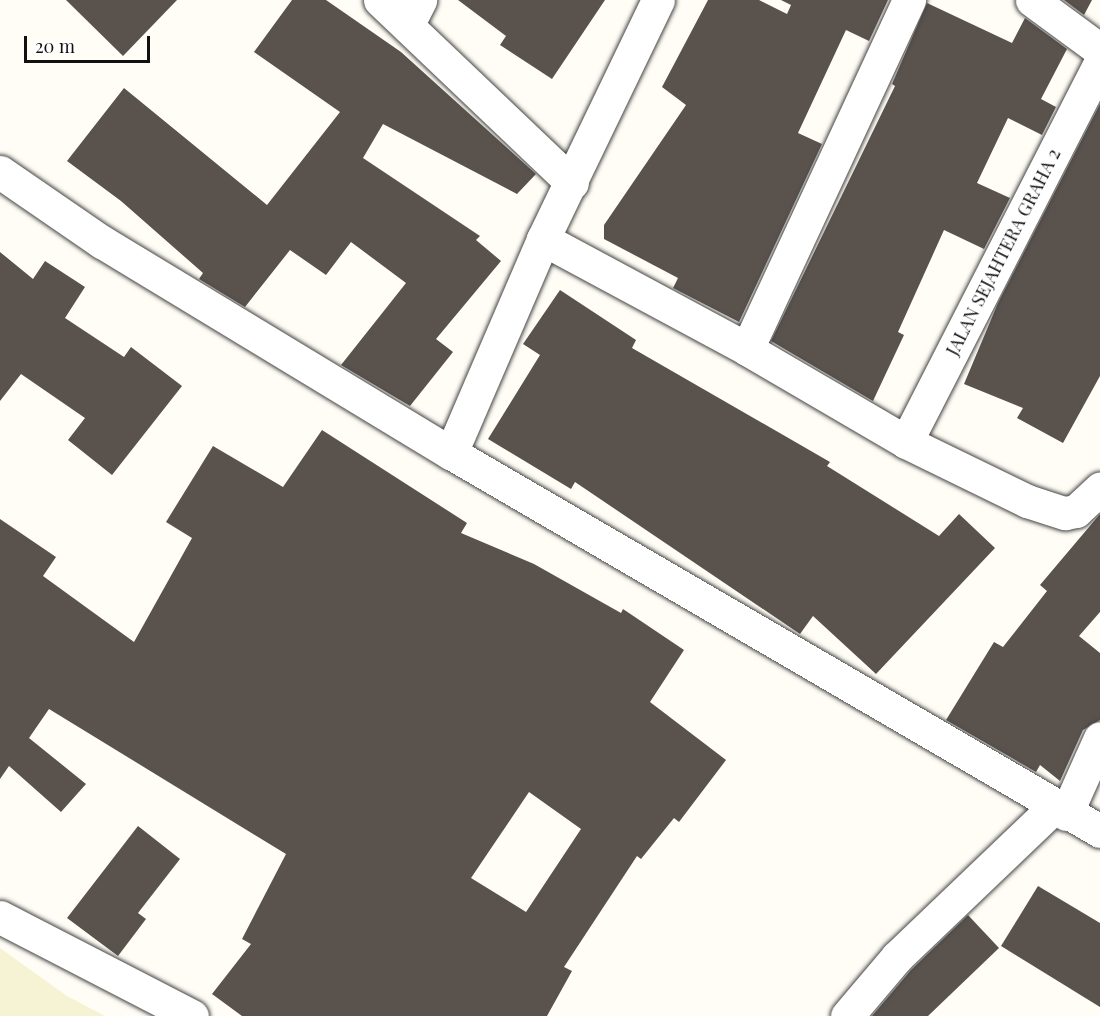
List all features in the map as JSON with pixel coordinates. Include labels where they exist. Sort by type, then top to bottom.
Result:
[{"type":"street","points":[[381,0],[414,12],[572,183]]},
{"type":"street","points":[[451,453],[543,239],[572,183],[658,0]]},
{"type":"street","points":[[747,349],[909,0]]},
{"type":"street","points":[[1032,0],[1100,50]]},
{"type":"street","name":"JALAN SEJAHTERA GRAHA 2","points":[[906,442],[1100,63]]},
{"type":"street","points":[[0,172],[102,242],[451,453],[1060,811],[1100,831]]},
{"type":"street","points":[[543,239],[747,349],[906,442],[1027,501],[1065,513],[1076,511],[1100,489]]},
{"type":"street","points":[[847,1016],[897,957],[1060,811],[1100,738]]},
{"type":"street","points":[[0,917],[192,1016]]},
{"type":"shaded area","points":[[0,948],[67,996],[105,1016],[0,1016]]},
{"type":"building","points":[[66,0],[177,0],[123,56]]},
{"type":"building","points":[[292,0],[326,0],[401,52],[536,174],[517,194],[383,124],[363,158],[480,236],[476,240],[501,261],[436,339],[453,352],[410,406],[341,365],[406,283],[351,242],[326,275],[290,250],[245,307],[199,279],[203,273],[121,201],[67,161],[124,88],[267,205],[340,112],[254,52]]},
{"type":"building","points":[[458,0],[605,0],[552,79],[500,45],[506,36]]},
{"type":"building","points":[[708,0],[759,0],[787,14],[791,5],[781,0],[888,0],[869,41],[846,30],[798,133],[822,144],[739,322],[673,288],[678,278],[604,239],[604,225],[686,105],[662,87]]},
{"type":"building","points":[[1064,0],[1092,0],[1084,15]]},
{"type":"building","points":[[927,3],[1012,43],[1025,18],[1067,49],[1041,99],[1056,107],[1042,135],[1008,118],[977,183],[1010,198],[984,249],[944,230],[898,332],[904,335],[873,401],[771,341],[895,86],[892,84]]},
{"type":"building","points":[[1100,104],[1100,376],[1063,443],[1017,418],[1023,408],[964,384],[998,303]]},
{"type":"building","points":[[0,252],[33,279],[45,261],[85,287],[65,318],[124,357],[131,347],[182,386],[112,475],[68,440],[85,418],[21,374],[0,401]]},
{"type":"building","points":[[560,290],[636,340],[632,348],[830,462],[827,466],[939,536],[959,514],[995,548],[876,674],[813,616],[800,634],[575,482],[571,489],[488,439],[540,355],[523,344]]},
{"type":"building","points":[[322,430],[467,523],[461,533],[534,564],[621,613],[623,609],[684,650],[650,702],[726,760],[679,822],[674,818],[641,859],[637,856],[564,967],[572,971],[547,1016],[242,1016],[212,994],[251,944],[242,939],[286,854],[49,709],[29,738],[86,784],[61,812],[9,766],[0,779],[0,519],[56,557],[43,576],[134,642],[192,538],[166,522],[213,446],[283,487]],"holes":[[[529,792],[581,829],[526,912],[471,878]]]},
{"type":"building","points":[[1100,514],[1100,612],[1079,636],[1100,653],[1100,720],[1083,730],[1060,781],[1040,765],[1036,772],[946,720],[994,642],[1003,647],[1047,591],[1040,585]]},
{"type":"building","points":[[138,826],[180,859],[138,913],[146,919],[118,956],[67,918]]},
{"type":"building","points":[[1038,886],[1100,923],[1100,1007],[1001,946]]},
{"type":"building","points":[[968,915],[999,948],[928,1016],[872,1016],[911,970]]}]
